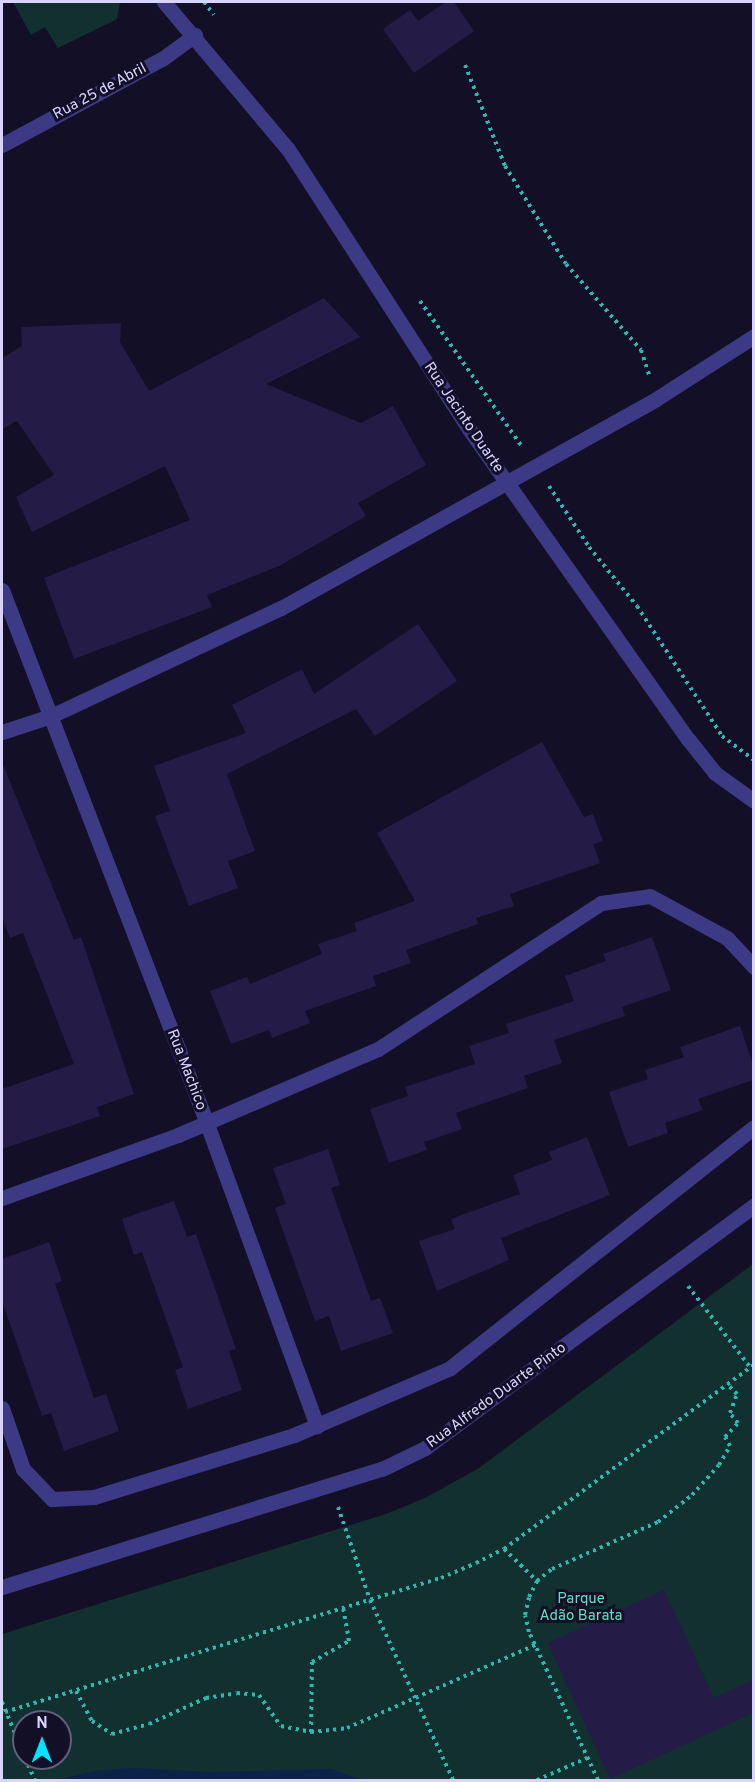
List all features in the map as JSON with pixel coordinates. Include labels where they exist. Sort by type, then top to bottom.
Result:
[{"type":"street","name":"Rua Jacinto Duarte","points":[[164,2],[195,34],[288,149],[506,483],[688,740],[714,773],[749,797]]},
{"type":"street","name":"Rua 25 de Abril","points":[[2,145],[162,59],[195,34]]},
{"type":"street","points":[[2,732],[51,717],[281,608],[656,399],[753,336]]},
{"type":"street","name":"Rua Machico","points":[[2,590],[206,1121],[317,1425]]},
{"type":"street","points":[[2,1198],[206,1121],[378,1049],[601,903],[650,896],[727,938],[753,967]]},
{"type":"street","points":[[2,1408],[23,1469],[52,1498],[94,1497],[317,1425],[450,1368],[753,1127]]},
{"type":"street","name":"Rua Alfredo Duarte Pinto","points":[[2,1587],[393,1464],[463,1424],[753,1205]]},
{"type":"path","points":[[465,65],[505,166],[566,264],[641,350],[656,399]]},
{"type":"path","points":[[535,466],[589,547],[637,606],[722,736],[753,759]]},
{"type":"path","points":[[5,1712],[441,1578],[504,1549],[752,1366],[674,1266]]},
{"type":"path","points":[[598,1780],[535,1645],[525,1615],[537,1581],[573,1559],[658,1521],[692,1495],[719,1465],[730,1446],[725,1437],[738,1423],[730,1413],[737,1394],[727,1384]]},
{"type":"path","points":[[337,1504],[370,1600],[453,1780]]},
{"type":"path","points":[[504,1549],[537,1581]]},
{"type":"path","points":[[311,1732],[312,1662],[349,1641],[343,1608]]},
{"type":"path","points":[[76,1690],[92,1721],[112,1734],[149,1724],[206,1698],[237,1694],[259,1695],[281,1726],[311,1732],[347,1728],[535,1645]]},
{"type":"path","points":[[2,1702],[12,1727]]},
{"type":"path","points":[[537,1780],[587,1758]]},
{"type":"green space","points":[[13,2],[120,2],[117,19],[58,48],[45,27],[31,35]]},
{"type":"green space","name":"Parque Adão Barata","points":[[753,1264],[753,1780],[2,1780],[2,1634],[386,1514],[425,1498],[479,1468]]},
{"type":"water","points":[[131,1768],[212,1772],[331,1769],[363,1780],[56,1780],[94,1771]]},
{"type":"building","points":[[446,2],[454,2],[474,31],[414,73],[383,29],[410,10],[418,21]]},
{"type":"building","points":[[324,298],[360,337],[266,384],[361,423],[393,406],[426,465],[358,503],[366,516],[279,566],[207,595],[212,607],[74,659],[44,578],[190,520],[165,466],[32,532],[16,497],[54,475],[17,421],[2,429],[2,358],[22,346],[21,327],[121,323],[120,342],[149,391]]},
{"type":"building","points":[[418,624],[457,681],[375,736],[356,709],[227,774],[255,851],[228,861],[238,888],[189,906],[155,816],[170,811],[154,766],[246,733],[232,705],[302,669],[314,694]]},
{"type":"building","points":[[542,742],[584,817],[593,814],[603,841],[593,844],[600,863],[510,894],[514,906],[476,918],[478,924],[406,950],[411,963],[373,976],[376,986],[305,1011],[310,1023],[272,1038],[269,1030],[231,1044],[210,991],[247,977],[250,984],[322,954],[318,944],[357,931],[354,923],[415,901],[377,833]]},
{"type":"building","points":[[2,762],[74,940],[81,937],[134,1094],[97,1107],[100,1116],[2,1149],[2,1089],[74,1064],[23,933],[10,938],[2,917]]},
{"type":"building","points":[[652,937],[671,990],[622,1007],[625,1016],[554,1040],[562,1063],[524,1076],[528,1088],[456,1113],[462,1129],[424,1142],[427,1150],[389,1163],[370,1109],[408,1096],[405,1087],[475,1064],[469,1046],[509,1033],[506,1024],[574,1001],[565,976],[606,961],[603,954]]},
{"type":"building","points":[[740,1026],[753,1065],[753,1080],[698,1099],[703,1110],[665,1123],[668,1133],[628,1147],[609,1092],[648,1079],[645,1070],[684,1057],[680,1047]]},
{"type":"building","points":[[587,1137],[610,1195],[501,1238],[509,1260],[437,1291],[419,1241],[455,1229],[451,1219],[520,1194],[513,1175],[552,1160],[549,1152]]},
{"type":"building","points":[[328,1149],[340,1185],[331,1188],[344,1225],[371,1301],[380,1298],[393,1333],[341,1351],[329,1316],[315,1321],[275,1208],[286,1204],[273,1168]]},
{"type":"building","points":[[174,1201],[187,1237],[196,1234],[236,1349],[229,1351],[242,1390],[188,1409],[175,1370],[183,1367],[142,1252],[134,1255],[122,1219]]},
{"type":"building","points":[[49,1242],[62,1281],[55,1284],[94,1398],[106,1394],[119,1431],[64,1451],[51,1413],[42,1416],[2,1301],[2,1259]]},
{"type":"building","points":[[664,1590],[714,1698],[753,1680],[753,1713],[610,1779],[548,1643]]}]
